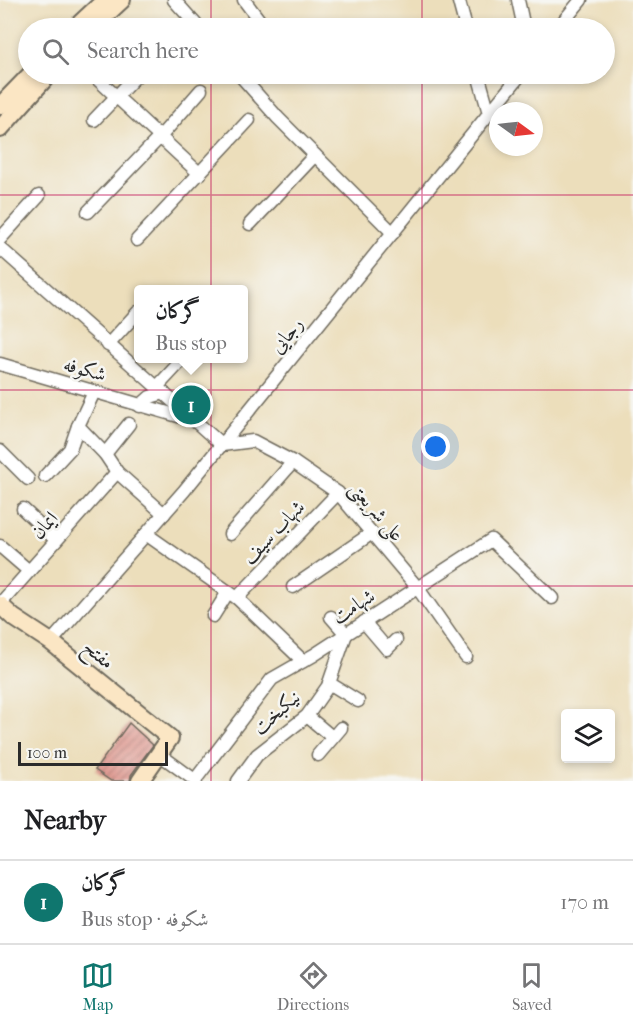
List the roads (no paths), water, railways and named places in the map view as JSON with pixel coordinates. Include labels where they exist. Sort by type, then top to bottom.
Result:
[{"type":"street","points":[[86,18],[105,0]]},
{"type":"street","points":[[103,18],[122,0]]},
{"type":"street","points":[[174,0],[190,18]]},
{"type":"street","points":[[244,0],[258,18]]},
{"type":"street","points":[[518,0],[522,18]]},
{"type":"street","points":[[566,18],[581,0]]},
{"type":"street","points":[[459,2],[463,18]]},
{"type":"street","points":[[3,113],[24,84]]},
{"type":"street","points":[[3,113],[37,84]]},
{"type":"street","points":[[103,84],[200,174]]},
{"type":"street","points":[[94,120],[129,84]]},
{"type":"street","points":[[248,84],[393,233]]},
{"type":"street","points":[[481,84],[489,113]]},
{"type":"street","name":"رجایی","points":[[498,102],[513,84]]},
{"type":"street","points":[[88,212],[160,137],[201,90]]},
{"type":"street","name":"رجایی","points":[[51,642],[222,445],[489,113]]},
{"type":"street","points":[[137,240],[249,120]]},
{"type":"street","points":[[250,225],[315,155]]},
{"type":"street","points":[[0,239],[39,196]]},
{"type":"street","points":[[0,248],[222,445]]},
{"type":"street","points":[[108,345],[134,316]]},
{"type":"street","points":[[140,406],[161,390],[180,363]]},
{"type":"street","name":"شکوفه","points":[[0,364],[194,420]]},
{"type":"street","points":[[45,476],[70,448],[94,392]]},
{"type":"street","points":[[105,454],[129,424]]},
{"type":"street","points":[[78,426],[105,454],[117,472],[164,514]]},
{"type":"street","name":"علی شریعتی","points":[[222,445],[253,441],[293,462],[338,493],[417,587],[466,657]]},
{"type":"street","points":[[0,451],[28,479]]},
{"type":"street","points":[[230,534],[293,462]]},
{"type":"street","name":"ایمان","points":[[0,604],[117,472]]},
{"type":"street","name":"شهاب سیف","points":[[213,616],[338,493]]},
{"type":"street","points":[[24,509],[56,540]]},
{"type":"street","points":[[293,588],[372,533]]},
{"type":"street","points":[[146,534],[232,595],[303,661]]},
{"type":"street","name":"شهامت","points":[[196,781],[272,679],[491,540],[552,598]]},
{"type":"street","points":[[0,546],[29,571]]},
{"type":"street","name":"مفتح","points":[[0,604],[13,617],[51,642],[170,738],[159,754]]},
{"type":"street","points":[[331,617],[346,634]]},
{"type":"street","points":[[363,622],[386,649]]},
{"type":"street","name":"نیکبخت","points":[[238,781],[257,755],[307,716],[329,683],[346,634]]},
{"type":"street","points":[[329,683],[358,700]]},
{"type":"street","points":[[307,716],[337,732],[318,755]]},
{"type":"street","points":[[140,781],[159,754],[196,781]]},
{"type":"place","name":"گرکان","points":[[191,405]]}]
